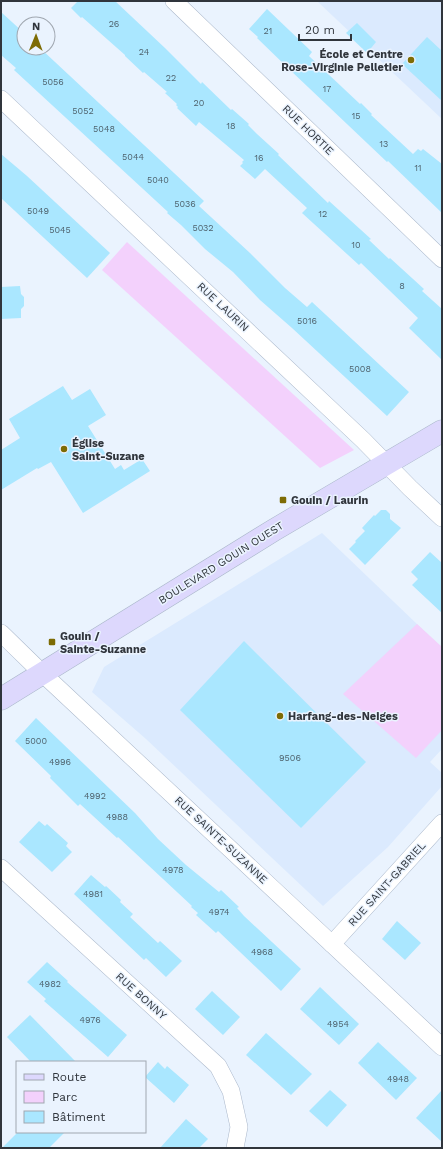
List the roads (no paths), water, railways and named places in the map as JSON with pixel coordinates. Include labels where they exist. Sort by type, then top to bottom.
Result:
[{"type":"main road","name":"BOULEVARD GOUIN OUEST","points":[[1,699],[268,534],[442,431]]},
{"type":"street","name":"RUE HORTIE","points":[[174,1],[442,259]]},
{"type":"street","name":"RUE LAURIN","points":[[1,99],[358,435],[442,518]]},
{"type":"street","name":"RUE SAINTE-SUZANNE","points":[[1,633],[442,1047]]},
{"type":"street","name":"RUE SAINT-GABRIEL","points":[[332,944],[442,823]]},
{"type":"street","name":"RUE BONNY","points":[[1,868],[218,1066],[231,1091],[239,1127],[235,1148]]},
{"type":"place","name":"École et Centre Rose-Virginie Pelletier","points":[[411,60]]},
{"type":"place","name":"Église Saint-Suzane","points":[[64,449]]},
{"type":"place","name":"Gouin / Laurin","points":[[283,500]]},
{"type":"place","name":"Gouin / Sainte-Suzanne","points":[[52,642]]},
{"type":"place","name":"Harfang-des-Neiges","points":[[280,716]]}]
